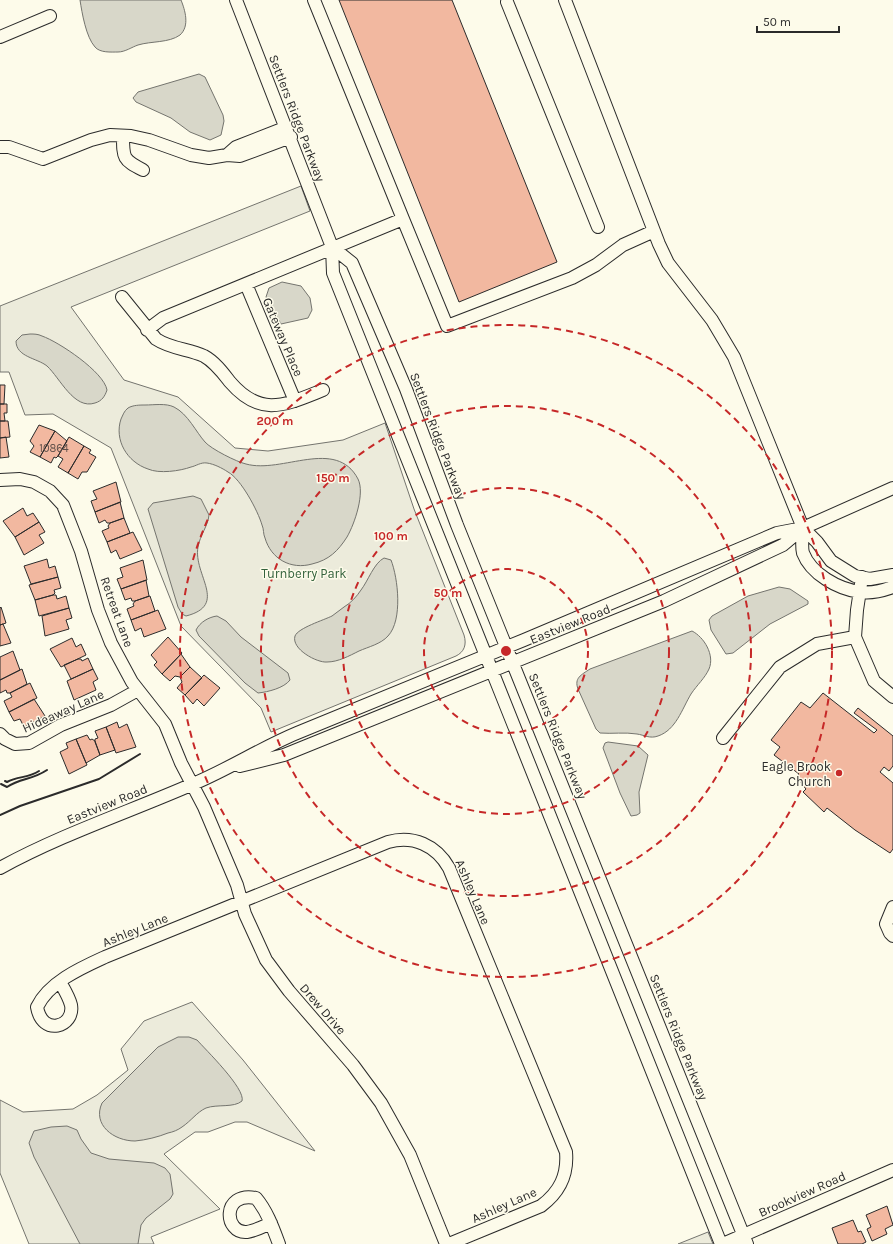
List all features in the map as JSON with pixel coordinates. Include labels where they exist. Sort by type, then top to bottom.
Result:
[{"type":"street","name":"Settlers Ridge Parkway","points":[[236,0],[289,132],[332,247],[333,273],[722,1244]]},
{"type":"street","points":[[314,0],[447,326],[572,278],[596,265],[623,245],[654,232]]},
{"type":"street","points":[[565,0],[654,232],[668,263],[712,320],[731,351],[803,528],[803,552],[810,564],[828,580],[840,587],[860,592],[876,592],[893,587]]},
{"type":"street","points":[[508,1],[598,227]]},
{"type":"street","points":[[0,37],[50,16]]},
{"type":"street","points":[[0,147],[9,147],[42,159],[110,135],[150,140],[191,155],[209,158],[227,155],[236,147],[289,132]]},
{"type":"street","points":[[123,136],[125,158],[129,163],[143,170]]},
{"type":"street","points":[[146,330],[163,318],[403,219]]},
{"type":"street","name":"Settlers Ridge Parkway","points":[[332,247],[352,263],[406,389],[457,525],[745,1240]]},
{"type":"street","name":"Gateway Place","points":[[246,284],[295,401]]},
{"type":"street","points":[[122,298],[146,330],[163,344],[208,359],[238,392],[254,402],[264,406],[274,406],[295,401],[323,390]]},
{"type":"street","name":"Retreat Lane","points":[[0,480],[20,479],[34,482],[50,491],[63,505],[83,555],[105,629],[120,662],[138,690],[165,724],[181,763],[192,784]]},
{"type":"street","name":"Eastview Road","points":[[0,868],[49,843],[226,770],[275,742],[507,647],[776,533],[803,528],[893,488]]},
{"type":"street","points":[[803,528],[817,542],[831,561],[855,576],[870,579],[893,575]]},
{"type":"street","name":"Eastview Road","points":[[226,770],[284,756],[664,601],[783,545],[803,528]]},
{"type":"street","points":[[862,577],[855,637],[874,681],[893,697]]},
{"type":"street","points":[[722,738],[780,667],[817,644],[855,637]]},
{"type":"street","name":"Hideaway Lane","points":[[0,734],[5,739],[15,744],[29,743],[61,725],[111,705],[138,690]]},
{"type":"street","name":"Drew Drive","points":[[192,784],[204,807],[234,878],[257,942],[277,976],[353,1065],[381,1103],[410,1155],[446,1244]]},
{"type":"street","name":"Ashley Lane","points":[[60,982],[84,967],[105,957],[397,840],[408,839],[425,843],[433,848],[445,860],[564,1147],[567,1160],[567,1169],[560,1185],[548,1201],[541,1206],[449,1244]]},
{"type":"street","points":[[893,907],[886,924],[893,936]]},
{"type":"street","name":"Brookview Road","points":[[722,1244],[745,1240],[893,1170]]},
{"type":"street","points":[[271,1223],[279,1244]]},
{"type":"green space","name":"Turnberry Park","points":[[301,186],[310,211],[71,307],[124,380],[178,397],[235,448],[268,451],[343,440],[385,423],[414,509],[464,635],[464,648],[456,656],[271,732],[261,708],[181,626],[111,448],[53,414],[25,415],[9,372],[0,372],[0,306]]},
{"type":"green space","points":[[192,1002],[243,1060],[315,1151],[247,1122],[235,1122],[208,1132],[195,1132],[164,1154],[220,1209],[151,1237],[154,1244],[29,1244],[0,1173],[0,1100],[23,1112],[73,1109],[97,1095],[128,1070],[121,1049],[144,1021]]},
{"type":"green space","points":[[708,1232],[713,1244],[678,1244]]},
{"type":"shaded area","points":[[80,0],[181,0],[184,8],[186,23],[183,31],[176,38],[138,45],[121,52],[103,51],[95,47],[89,37]]},
{"type":"shaded area","points":[[199,74],[205,77],[223,115],[224,121],[221,135],[210,140],[190,132],[171,118],[136,102],[133,98],[138,92]]},
{"type":"shaded area","points":[[282,282],[301,286],[310,298],[312,310],[308,318],[281,324],[266,297],[269,288]]},
{"type":"shaded area","points":[[22,335],[39,335],[50,339],[80,358],[98,375],[104,383],[107,390],[103,398],[95,403],[87,404],[80,402],[68,392],[47,366],[19,351],[16,341]]},
{"type":"shaded area","points":[[145,405],[164,405],[174,407],[188,419],[208,445],[224,455],[242,463],[260,466],[276,465],[322,458],[336,460],[348,467],[358,479],[360,485],[360,500],[356,516],[347,537],[340,547],[332,554],[318,562],[297,565],[289,564],[283,561],[272,552],[264,536],[263,527],[253,504],[238,481],[228,472],[215,465],[205,463],[175,471],[153,471],[141,466],[128,456],[119,435],[121,419],[128,408]]},
{"type":"shaded area","points":[[193,496],[201,499],[209,515],[198,547],[198,558],[207,597],[205,605],[199,611],[186,616],[182,614],[178,607],[148,509],[153,503]]},
{"type":"shaded area","points":[[384,558],[391,560],[396,577],[398,599],[396,620],[393,629],[388,636],[374,645],[331,662],[323,662],[311,658],[301,650],[295,641],[295,636],[297,633],[306,627],[332,616],[349,604],[364,586],[380,560]]},
{"type":"shaded area","points":[[779,587],[790,589],[808,601],[808,604],[770,624],[733,653],[726,654],[711,630],[709,620],[712,616],[748,596]]},
{"type":"shaded area","points":[[217,616],[226,621],[241,637],[288,673],[290,680],[271,691],[258,693],[245,683],[199,636],[196,630],[205,620]]},
{"type":"shaded area","points":[[692,631],[701,638],[707,647],[711,658],[710,664],[709,669],[691,694],[674,724],[664,733],[652,737],[632,733],[600,733],[596,729],[578,689],[577,682],[579,677],[590,669]]},
{"type":"shaded area","points":[[608,742],[638,746],[648,755],[639,792],[640,813],[637,815],[631,816],[620,793],[603,748],[605,743]]},
{"type":"shaded area","points":[[178,1037],[189,1037],[197,1040],[232,1079],[242,1095],[242,1101],[230,1105],[206,1108],[179,1129],[152,1138],[135,1141],[113,1135],[103,1125],[100,1118],[102,1103],[158,1047]]},
{"type":"shaded area","points":[[67,1126],[77,1130],[81,1139],[91,1153],[109,1159],[154,1163],[165,1168],[170,1174],[173,1194],[170,1199],[146,1218],[141,1225],[138,1244],[80,1244],[34,1157],[29,1143],[34,1131],[51,1127]]},
{"type":"building","points":[[339,0],[452,0],[557,262],[459,302]]},
{"type":"building","points":[[0,385],[5,385],[4,404],[0,404]]},
{"type":"building","points":[[0,404],[7,404],[7,413],[4,413],[5,421],[0,421]]},
{"type":"building","points":[[0,421],[8,421],[10,437],[0,438]]},
{"type":"building","points":[[39,425],[55,431],[40,457],[30,452],[34,446],[30,441]]},
{"type":"building","points":[[55,431],[67,441],[58,456],[56,458],[54,457],[51,463],[40,457]]},
{"type":"building","points":[[6,437],[9,457],[0,458],[0,438]]},
{"type":"building","points":[[69,437],[84,446],[68,473],[58,467],[63,459],[58,456]]},
{"type":"building","points":[[84,446],[91,450],[89,453],[96,457],[87,472],[82,472],[78,479],[68,473]]},
{"type":"building","points":[[116,482],[121,502],[95,512],[91,501],[97,499],[93,491]]},
{"type":"building","points":[[120,502],[124,518],[110,523],[107,523],[105,520],[99,523],[95,512]]},
{"type":"building","points":[[23,508],[27,516],[33,513],[39,522],[15,537],[3,521]]},
{"type":"building","points":[[124,518],[130,533],[107,542],[102,531],[109,528],[108,526],[110,523]]},
{"type":"building","points":[[39,522],[45,532],[39,535],[44,543],[24,555],[15,537]]},
{"type":"building","points":[[133,532],[142,550],[120,559],[116,550],[111,553],[107,542]]},
{"type":"building","points":[[47,559],[49,568],[55,566],[58,577],[31,584],[24,566]]},
{"type":"building","points":[[143,560],[147,580],[121,589],[117,579],[123,577],[120,568]]},
{"type":"building","points":[[58,577],[61,588],[54,590],[55,593],[53,595],[35,600],[29,585]]},
{"type":"building","points":[[146,580],[149,596],[135,601],[132,601],[131,598],[125,600],[121,589]]},
{"type":"building","points":[[56,595],[57,599],[66,596],[69,608],[39,616],[35,600]]},
{"type":"building","points":[[150,596],[155,611],[131,620],[127,609],[134,606],[133,604],[135,601]]},
{"type":"building","points":[[1,607],[6,623],[0,625],[0,608]]},
{"type":"building","points":[[69,608],[72,618],[66,620],[69,629],[45,636],[42,616]]},
{"type":"building","points":[[158,610],[166,629],[144,637],[141,628],[135,631],[131,620]]},
{"type":"building","points":[[3,624],[11,643],[0,646],[0,625]]},
{"type":"building","points":[[168,637],[182,653],[162,674],[154,665],[157,662],[151,655]]},
{"type":"building","points":[[72,638],[76,647],[81,644],[86,655],[61,667],[50,649]]},
{"type":"building","points":[[13,651],[20,670],[0,680],[0,657]]},
{"type":"building","points":[[181,654],[190,667],[180,677],[175,676],[170,681],[162,674]]},
{"type":"building","points":[[88,658],[93,669],[71,679],[64,665],[78,659],[81,659],[82,661]]},
{"type":"building","points":[[190,667],[202,678],[185,695],[177,688],[182,682],[180,677]]},
{"type":"building","points":[[22,669],[27,684],[10,693],[7,693],[6,690],[0,693],[0,680]]},
{"type":"building","points":[[93,669],[98,679],[93,682],[96,690],[74,700],[67,681]]},
{"type":"building","points":[[204,675],[220,688],[204,706],[197,699],[193,704],[185,695]]},
{"type":"building","points":[[30,683],[37,698],[9,712],[4,701],[12,697],[10,693]]},
{"type":"building","name":"Eagle Brook Church","points":[[823,693],[874,733],[877,730],[854,713],[858,708],[893,736],[893,766],[889,771],[884,767],[880,772],[893,783],[893,849],[890,853],[855,830],[827,808],[824,812],[803,792],[806,789],[796,777],[799,774],[774,755],[780,747],[771,740],[801,702],[810,708]]},
{"type":"building","points":[[34,699],[45,716],[24,727],[20,719],[14,721],[9,712]]},
{"type":"building","points":[[117,722],[119,728],[127,724],[136,747],[116,753],[106,727]]},
{"type":"building","points":[[106,727],[115,750],[100,755],[95,742],[95,739],[98,738],[95,731]]},
{"type":"building","points":[[87,735],[90,740],[92,739],[95,741],[100,755],[86,763],[76,739]]},
{"type":"building","points":[[76,739],[87,765],[69,774],[60,752],[68,748],[66,743]]},
{"type":"building","points":[[887,1206],[893,1225],[885,1229],[887,1234],[872,1241],[867,1229],[871,1227],[866,1215]]},
{"type":"building","points":[[853,1220],[858,1232],[861,1231],[866,1242],[862,1244],[838,1244],[832,1228]]},
{"type":"wall","points":[[0,815],[20,806],[99,779],[140,754]]},
{"type":"wall","points":[[1,784],[7,787],[36,776],[47,770]]},
{"type":"wall","points":[[5,781],[7,782],[31,775],[39,771]]},
{"type":"place","name":"Eagle Brook Church","points":[[839,773]]}]
